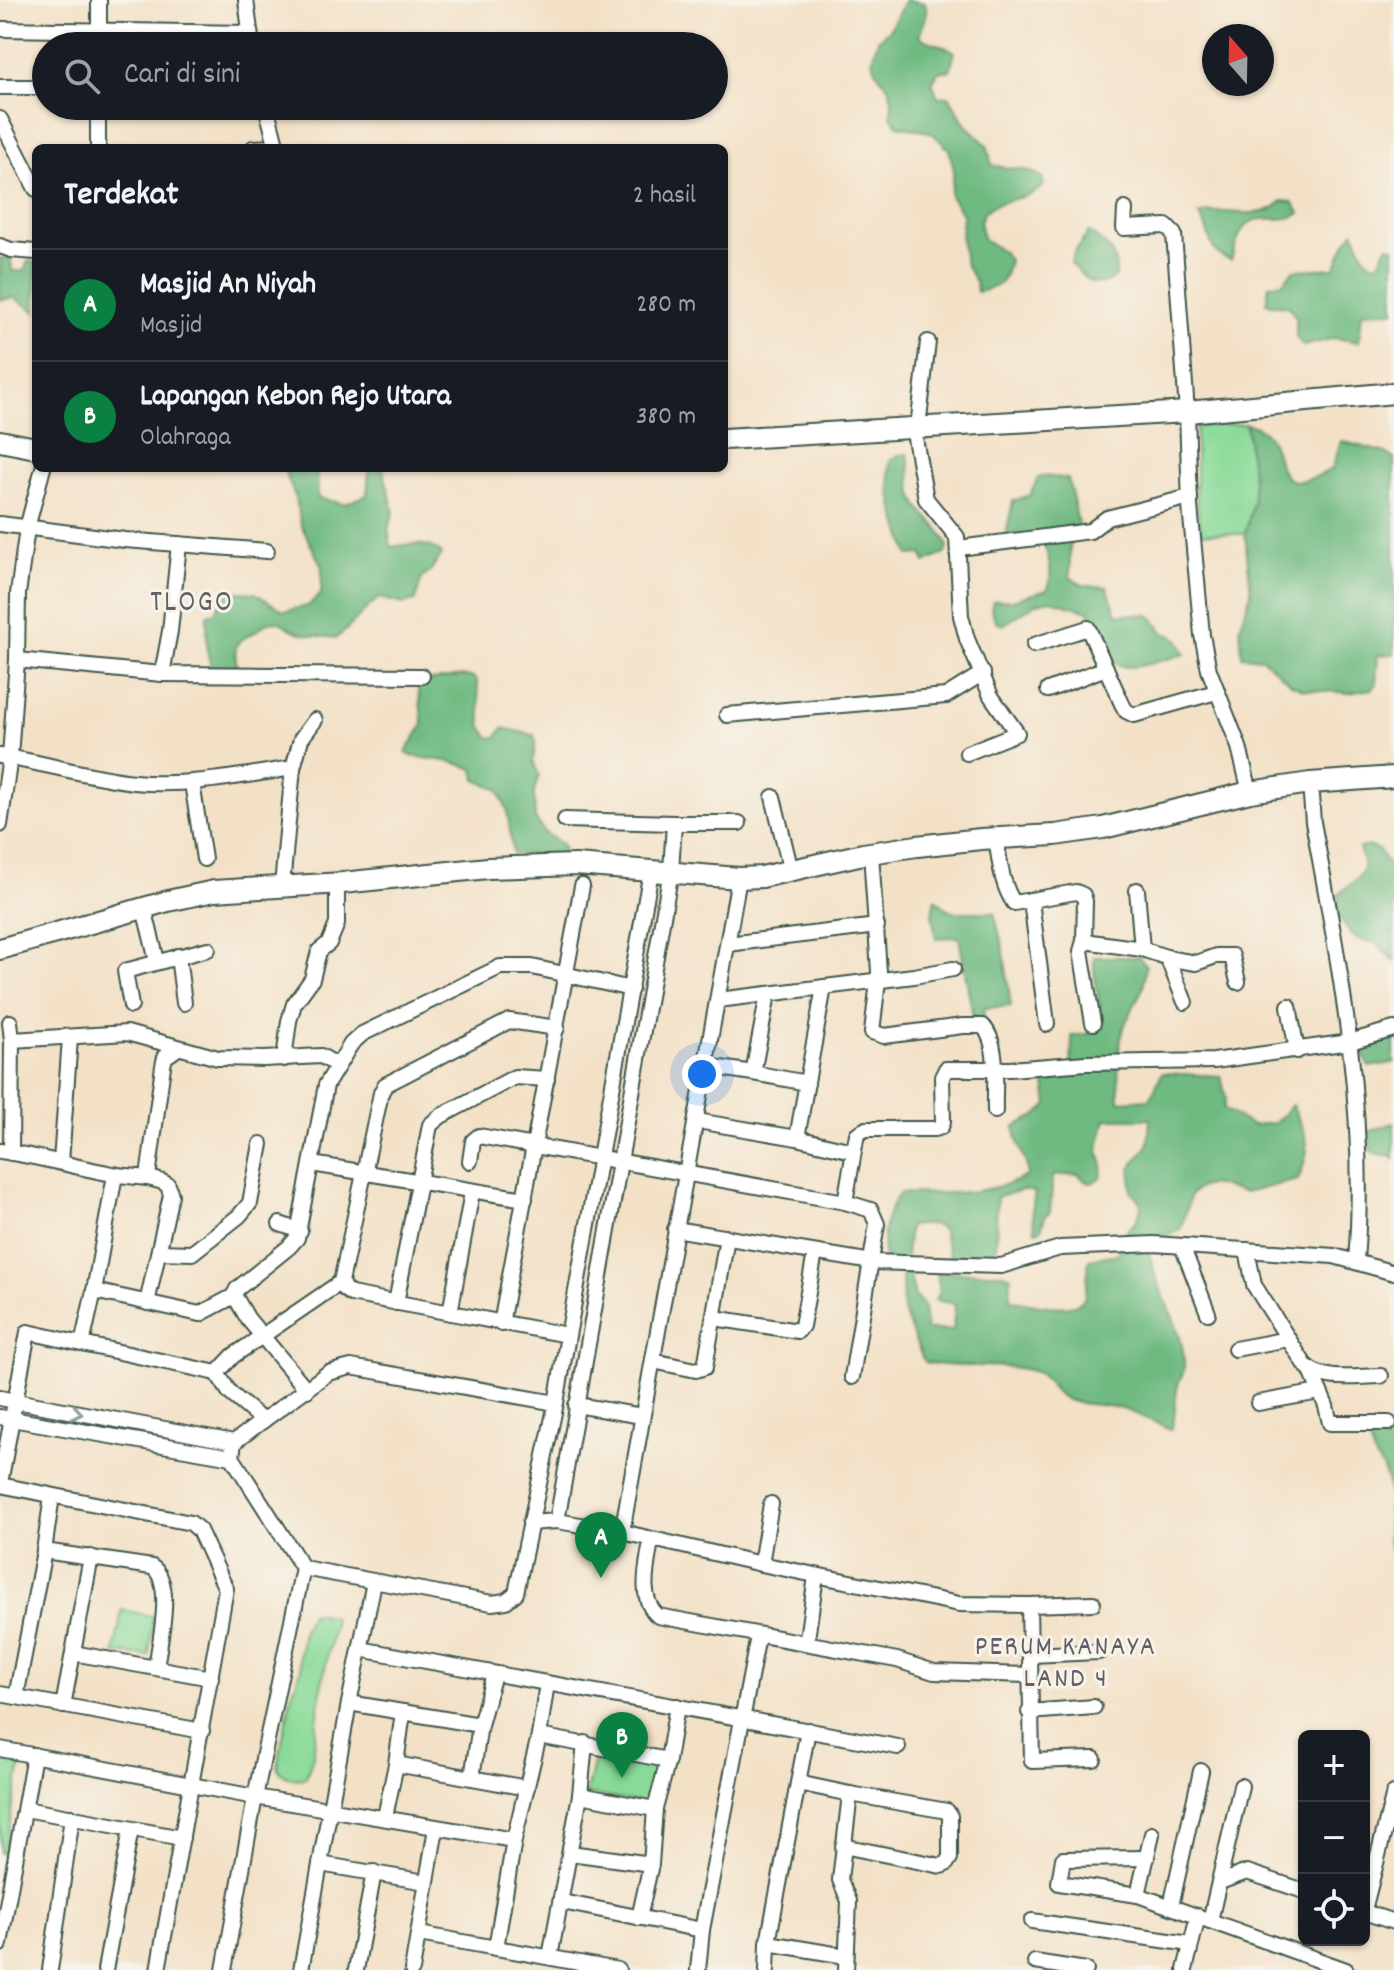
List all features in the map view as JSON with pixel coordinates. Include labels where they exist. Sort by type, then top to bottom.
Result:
[{"type":"street","points":[[99,0],[99,32]]},
{"type":"street","points":[[246,0],[250,32]]},
{"type":"street","points":[[0,29],[32,32]]},
{"type":"street","points":[[0,87],[32,87]]},
{"type":"street","points":[[0,119],[32,179]]},
{"type":"street","points":[[98,120],[98,144]]},
{"type":"street","points":[[270,120],[276,144]]},
{"type":"street","points":[[1125,209],[1124,228],[1166,226],[1174,234],[1202,635],[1216,692],[1239,747],[1250,792]]},
{"type":"street","points":[[0,246],[32,252]]},
{"type":"street","points":[[928,342],[916,427],[926,499],[956,533],[963,628],[996,705],[1017,733],[967,753]]},
{"type":"street","points":[[728,439],[1187,412],[1394,393]]},
{"type":"street","points":[[0,441],[32,447]]},
{"type":"street","points":[[0,825],[17,660],[18,594],[27,528],[42,472]]},
{"type":"street","points":[[959,548],[1090,531],[1107,518],[1190,497]]},
{"type":"street","points":[[0,524],[267,551]]},
{"type":"street","points":[[162,674],[179,544]]},
{"type":"street","points":[[1034,645],[1088,628],[1122,704],[1134,715],[1216,692]]},
{"type":"street","points":[[17,660],[162,674],[422,676]]},
{"type":"street","points":[[1048,690],[1106,668]]},
{"type":"street","points":[[727,715],[946,696],[983,673]]},
{"type":"street","points":[[282,886],[293,768],[301,739],[315,720]]},
{"type":"street","points":[[5,757],[107,778],[157,783],[192,783],[293,768]]},
{"type":"street","points":[[0,949],[214,891],[488,868],[576,865],[739,878],[762,877],[871,853],[1103,828],[1250,792],[1310,783],[1394,777]]},
{"type":"street","points":[[192,783],[204,859]]},
{"type":"street","points":[[1310,783],[1313,822],[1350,1042],[1360,1165],[1356,1261]]},
{"type":"street","points":[[773,797],[791,871]]},
{"type":"street","points":[[565,820],[739,823]]},
{"type":"street","points":[[303,1568],[492,1603],[514,1596],[556,1403],[631,989],[674,823]]},
{"type":"street","points":[[996,839],[1008,894],[1014,903],[1076,892],[1083,895],[1084,941],[1081,951],[1093,1023]]},
{"type":"street","points":[[871,853],[879,980],[871,1030],[873,1034],[884,1036],[978,1025],[988,1031],[996,1068],[995,1111]]},
{"type":"street","points":[[557,1521],[621,1163],[661,871]]},
{"type":"street","points":[[622,1532],[739,878]]},
{"type":"street","points":[[284,1059],[294,1004],[312,979],[319,951],[329,943],[337,924],[337,883]]},
{"type":"street","points":[[501,1324],[582,886]]},
{"type":"street","points":[[1137,890],[1142,949]]},
{"type":"street","points":[[1031,901],[1047,1024]]},
{"type":"street","points":[[144,908],[157,961]]},
{"type":"street","points":[[728,944],[877,926]]},
{"type":"street","points":[[1084,941],[1142,949],[1196,963],[1216,956],[1232,956],[1238,982]]},
{"type":"street","points":[[131,1006],[125,971],[208,949]]},
{"type":"street","points":[[178,956],[184,1003]]},
{"type":"street","points":[[1167,957],[1185,1002]]},
{"type":"street","points":[[94,1291],[200,1314],[234,1296],[237,1289],[293,1244],[300,1231],[326,1085],[351,1044],[362,1034],[495,969],[517,965],[567,973],[631,989]]},
{"type":"street","points":[[718,1000],[953,969]]},
{"type":"street","points":[[797,1138],[824,987]]},
{"type":"street","points":[[753,1073],[768,994]]},
{"type":"street","points":[[1289,1006],[1297,1051]]},
{"type":"street","points":[[557,1028],[509,1021],[388,1082],[381,1093],[341,1282],[351,1294],[567,1335]]},
{"type":"street","points":[[10,1022],[12,1040],[6,1152],[115,1175],[148,1177],[166,1183],[171,1189],[147,1303]]},
{"type":"street","points":[[845,1202],[855,1137],[866,1129],[941,1127],[942,1077],[945,1070],[1086,1063],[1199,1062],[1297,1051],[1350,1042],[1394,1029]]},
{"type":"street","points":[[12,1040],[127,1033],[218,1058],[321,1056],[337,1065]]},
{"type":"street","points":[[61,1162],[70,1038]]},
{"type":"street","points":[[148,1177],[165,1057],[178,1048]]},
{"type":"street","points":[[707,1066],[807,1083]]},
{"type":"street","points":[[396,1303],[428,1129],[433,1121],[515,1077],[547,1079]]},
{"type":"street","points":[[697,1121],[852,1151]]},
{"type":"street","points":[[470,1161],[473,1141],[479,1136],[845,1202],[871,1210],[877,1224],[852,1377]]},
{"type":"street","points":[[159,1252],[192,1253],[239,1216],[250,1203],[261,1144]]},
{"type":"street","points":[[312,1164],[525,1199]]},
{"type":"street","points":[[82,1344],[115,1175]]},
{"type":"street","points":[[450,1313],[472,1192]]},
{"type":"street","points":[[280,1224],[300,1231]]},
{"type":"street","points":[[675,1229],[872,1262],[1001,1266],[1060,1248],[1182,1246],[1334,1256],[1394,1273]]},
{"type":"street","points":[[653,1361],[696,1370],[706,1364],[727,1237]]},
{"type":"street","points":[[1182,1246],[1208,1313]]},
{"type":"street","points":[[1247,1250],[1254,1285],[1311,1371],[1330,1423],[1389,1423]]},
{"type":"street","points":[[714,1318],[800,1331],[815,1253]]},
{"type":"street","points":[[217,1373],[233,1356],[341,1282]]},
{"type":"street","points":[[234,1296],[307,1390]]},
{"type":"street","points":[[158,1970],[226,1589],[195,1525],[0,1484],[7,1418],[16,1401],[28,1332],[217,1373],[230,1393],[263,1421]]},
{"type":"street","points":[[1235,1349],[1288,1339]]},
{"type":"street","points":[[233,1449],[263,1421],[328,1373],[351,1367],[556,1403]]},
{"type":"street","points":[[1311,1371],[1327,1376],[1381,1376]]},
{"type":"street","points":[[1258,1403],[1320,1392]]},
{"type":"street","points":[[0,1398],[233,1449],[303,1568],[255,1797],[224,1970]]},
{"type":"street","points":[[576,1405],[642,1416]]},
{"type":"street","points":[[7,1418],[233,1449]]},
{"type":"street","points":[[16,1697],[52,1496]]},
{"type":"street","points":[[761,1564],[771,1504]]},
{"type":"street","points":[[530,1523],[557,1521],[622,1532],[816,1576],[959,1604],[1093,1603]]},
{"type":"street","points":[[651,1540],[645,1590],[653,1612],[664,1618],[897,1660],[934,1672],[1030,1675]]},
{"type":"street","points":[[44,1551],[152,1567],[159,1572],[165,1590],[156,1668]]},
{"type":"street","points":[[63,1706],[91,1557]]},
{"type":"street","points":[[807,1639],[816,1576]]},
{"type":"street","points":[[301,1970],[374,1582]]},
{"type":"street","points":[[1029,1605],[1032,1761],[1094,1759]]},
{"type":"street","points":[[698,1970],[702,1930],[758,1636]]},
{"type":"street","points":[[360,1649],[898,1747]]},
{"type":"street","points":[[1030,1655],[1099,1652]]},
{"type":"street","points":[[73,1653],[211,1678]]},
{"type":"street","points":[[472,1778],[480,1725],[494,1674]]},
{"type":"street","points":[[496,1948],[514,1840],[539,1736],[547,1683]]},
{"type":"street","points":[[0,1694],[202,1731]]},
{"type":"street","points":[[349,1703],[480,1725]]},
{"type":"street","points":[[639,1918],[651,1864],[655,1809],[668,1760],[677,1706]]},
{"type":"street","points":[[1029,1712],[1094,1707]]},
{"type":"street","points":[[385,1817],[403,1712]]},
{"type":"street","points":[[767,1970],[768,1943],[808,1730]]},
{"type":"street","points":[[539,1736],[668,1760]]},
{"type":"street","points":[[550,1957],[580,1795],[585,1743]]},
{"type":"street","points":[[0,1749],[255,1797],[514,1840]]},
{"type":"street","points":[[0,1944],[7,1861],[25,1809],[34,1755]]},
{"type":"street","points":[[396,1764],[527,1788]]},
{"type":"street","points":[[1171,1906],[1201,1771]]},
{"type":"street","points":[[798,1783],[945,1810],[950,1816],[950,1858],[941,1866],[843,1846]]},
{"type":"street","points":[[1185,1970],[1190,1944],[1220,1882],[1241,1786]]},
{"type":"street","points":[[1370,1893],[1389,1835],[1394,1793]]},
{"type":"street","points":[[768,1943],[846,1963],[849,1901],[840,1880],[850,1794]]},
{"type":"street","points":[[580,1795],[655,1809]]},
{"type":"street","points":[[25,1809],[182,1838]]},
{"type":"street","points":[[50,1970],[72,1817]]},
{"type":"street","points":[[412,1970],[436,1828]]},
{"type":"street","points":[[105,1970],[131,1829]]},
{"type":"street","points":[[1138,1895],[1152,1834]]},
{"type":"street","points":[[570,1853],[651,1864]]},
{"type":"street","points":[[1147,1858],[1063,1859],[1059,1883],[1138,1895],[1346,1970]]},
{"type":"street","points":[[320,1864],[426,1882]]},
{"type":"street","points":[[356,1970],[374,1872]]},
{"type":"street","points":[[1220,1882],[1247,1872],[1298,1889]]},
{"type":"street","points":[[562,1902],[702,1930]]},
{"type":"street","points":[[1370,1913],[1394,1922]]},
{"type":"street","points":[[1032,1921],[1190,1944]]},
{"type":"street","points":[[419,1934],[618,1970]]},
{"type":"street","points":[[1035,1962],[1086,1970]]},
{"type":"green space","points":[[905,0],[925,3],[927,14],[919,36],[955,52],[950,70],[938,72],[932,83],[938,97],[949,96],[966,125],[987,145],[992,165],[1024,170],[1042,177],[1044,185],[1035,192],[1000,203],[983,215],[980,225],[984,240],[1002,251],[1009,260],[1000,284],[985,290],[977,292],[976,283],[965,264],[961,238],[963,215],[950,196],[954,171],[949,149],[932,133],[898,125],[891,117],[889,88],[875,70],[872,59],[878,40],[890,29]]},
{"type":"green space","points":[[1282,201],[1293,202],[1300,213],[1294,217],[1250,223],[1240,235],[1231,260],[1217,253],[1199,215],[1209,212],[1254,213],[1274,208]]},
{"type":"green space","points":[[1089,232],[1113,255],[1116,277],[1102,283],[1090,282],[1071,263],[1074,253]]},
{"type":"green space","points":[[1354,232],[1365,257],[1374,264],[1379,263],[1387,246],[1394,247],[1394,311],[1362,312],[1359,342],[1335,338],[1303,346],[1296,337],[1296,318],[1290,307],[1266,303],[1269,285],[1282,283],[1294,270],[1335,268],[1346,242]]},
{"type":"green space","points":[[0,258],[11,258],[12,271],[24,271],[28,261],[32,262],[32,309],[14,298],[0,300]]},
{"type":"green space","points":[[1246,424],[1253,503],[1245,534],[1201,533],[1196,494],[1196,426]]},
{"type":"green space","points":[[1246,424],[1261,430],[1271,440],[1285,475],[1293,481],[1308,479],[1332,469],[1341,441],[1386,453],[1394,459],[1394,654],[1378,655],[1376,685],[1372,689],[1348,693],[1302,689],[1291,684],[1262,658],[1242,656],[1240,627],[1251,593],[1245,534],[1253,503]]},
{"type":"green space","points":[[908,454],[916,501],[941,533],[948,548],[945,553],[925,563],[923,554],[909,555],[892,497],[890,460]]},
{"type":"green space","points":[[285,472],[317,472],[318,498],[345,504],[367,495],[369,472],[384,472],[394,512],[388,529],[391,547],[424,545],[442,554],[422,578],[415,601],[404,604],[379,598],[336,638],[301,633],[275,621],[268,622],[238,642],[235,650],[237,668],[211,667],[207,650],[207,615],[215,612],[226,591],[255,593],[284,611],[308,606],[321,593],[322,567],[301,525],[296,498]]},
{"type":"green space","points":[[1038,478],[1068,479],[1078,522],[1070,547],[1070,577],[1083,585],[1107,587],[1117,614],[1149,615],[1163,632],[1178,639],[1185,654],[1146,665],[1121,666],[1112,661],[1104,650],[1089,611],[1051,600],[1037,603],[1003,625],[996,621],[991,610],[993,601],[1012,600],[1047,590],[1049,584],[1049,562],[1040,534],[1006,534],[1013,501],[1030,495]]},
{"type":"green space","points":[[461,676],[477,681],[482,727],[490,738],[496,737],[503,728],[534,735],[533,761],[539,775],[534,792],[535,818],[544,832],[562,844],[565,855],[513,854],[507,809],[498,789],[476,780],[474,769],[452,762],[411,756],[406,752],[423,725],[418,687],[422,682]]},
{"type":"green space","points":[[1369,846],[1379,850],[1394,875],[1394,961],[1375,942],[1366,942],[1351,934],[1339,911],[1340,893],[1356,879],[1364,866],[1359,848]]},
{"type":"green space","points":[[935,899],[951,912],[994,912],[1004,952],[1011,1006],[984,1008],[983,1021],[973,1017],[959,937],[936,938],[932,913]]},
{"type":"green space","points":[[1094,957],[1139,957],[1146,966],[1143,988],[1123,1028],[1118,1055],[1119,1101],[1150,1099],[1162,1073],[1221,1076],[1226,1098],[1224,1109],[1252,1125],[1275,1123],[1292,1105],[1307,1142],[1306,1158],[1298,1180],[1245,1193],[1212,1184],[1201,1187],[1191,1194],[1181,1228],[1172,1234],[1148,1240],[1155,1273],[1180,1336],[1183,1352],[1184,1370],[1178,1385],[1171,1429],[1135,1413],[1065,1399],[1033,1371],[924,1362],[903,1311],[902,1273],[886,1265],[884,1255],[883,1237],[887,1219],[900,1193],[981,1190],[1027,1176],[1015,1126],[1036,1116],[1048,1105],[1045,1084],[1048,1079],[1071,1071],[1072,1036],[1091,1033],[1102,1020]],"holes":[[[1106,1119],[1150,1119],[1148,1145],[1131,1168],[1131,1190],[1142,1205],[1136,1222],[1128,1229],[1118,1254],[1089,1259],[1085,1295],[1079,1303],[1061,1307],[1010,1299],[1011,1277],[1001,1273],[937,1272],[939,1292],[935,1300],[955,1304],[953,1330],[926,1330],[924,1306],[915,1296],[905,1267],[909,1226],[932,1224],[942,1229],[950,1257],[991,1257],[996,1247],[997,1197],[1023,1190],[1035,1192],[1032,1210],[1035,1231],[1041,1230],[1045,1216],[1050,1212],[1053,1176],[1078,1174],[1086,1182],[1092,1183],[1101,1177],[1103,1165],[1098,1151]]]},
{"type":"green space","points":[[1394,1039],[1394,1063],[1369,1067],[1364,1056],[1365,1044]]},
{"type":"green space","points":[[1394,1123],[1394,1159],[1372,1152],[1367,1132]]},
{"type":"green space","points":[[1368,1433],[1394,1433],[1394,1558],[1387,1532],[1388,1484],[1371,1449]]},
{"type":"green space","points":[[122,1610],[153,1616],[149,1656],[114,1653]]},
{"type":"green space","points":[[310,1614],[333,1617],[334,1624],[321,1688],[313,1756],[306,1778],[293,1778],[282,1774],[277,1767],[291,1697],[301,1669],[299,1657],[303,1630]]},
{"type":"green space","points":[[595,1754],[657,1763],[650,1804],[586,1794]]},
{"type":"green space","points":[[0,1756],[22,1760],[4,1853],[0,1853]]},
{"type":"place","name":"Masjid An Niyah","points":[[601,1578]]},
{"type":"place","name":"Lapangan Kebon Rejo Utara","points":[[622,1778]]},
{"type":"district","name":"TLOGO","points":[[192,600]]},
{"type":"district","name":"PERUM KANAYA LAND 4","points":[[1066,1660]]}]
